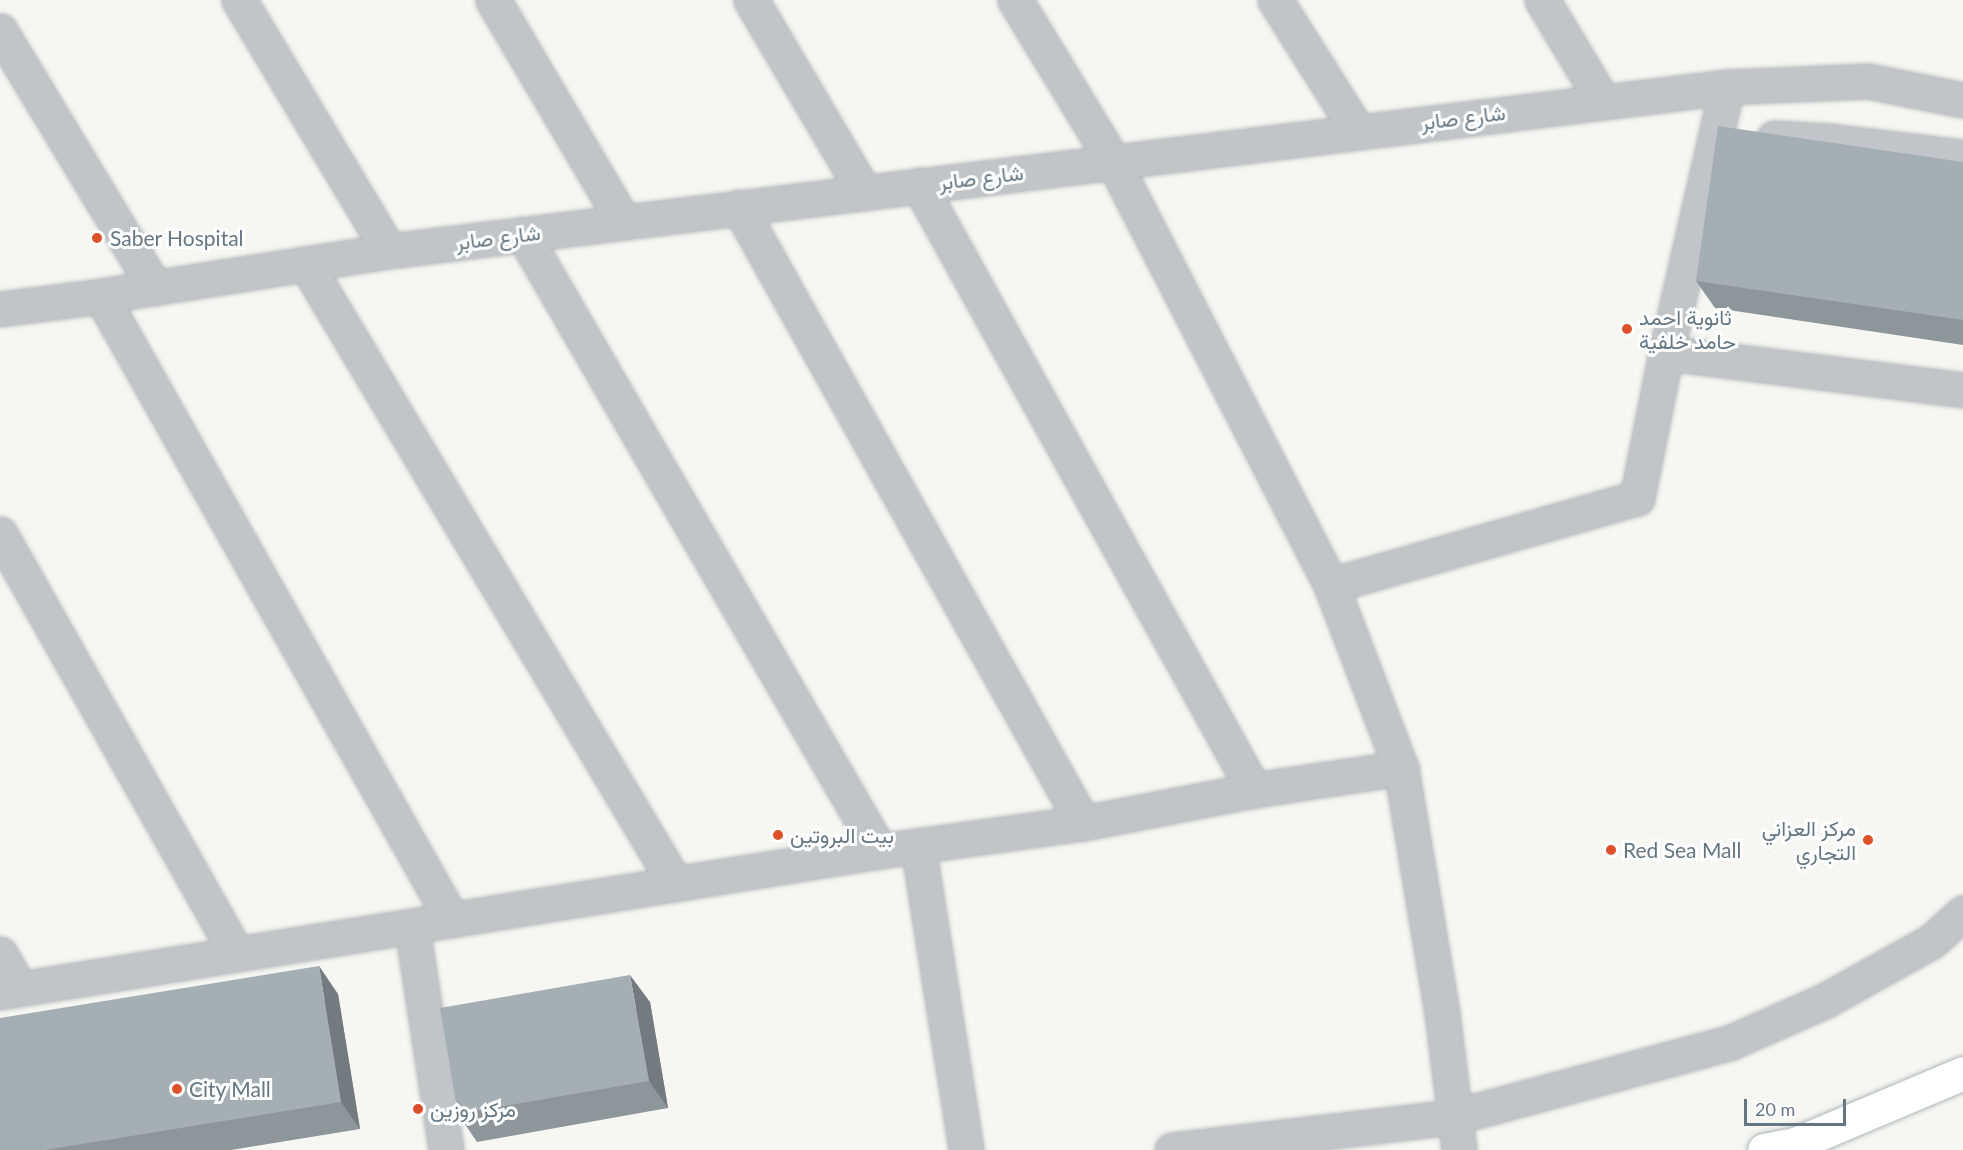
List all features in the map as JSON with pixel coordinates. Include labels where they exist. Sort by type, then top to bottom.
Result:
[{"type":"highway","points":[[1764,1150],[1795,1144],[1963,1073]]},
{"type":"street","points":[[238,0],[389,251]]},
{"type":"street","points":[[494,0],[623,221]]},
{"type":"street","points":[[751,0],[864,192]]},
{"type":"street","points":[[1015,0],[1113,160],[1331,585],[1401,768],[1442,1013],[1459,1150]]},
{"type":"street","points":[[1275,0],[1357,130]]},
{"type":"street","points":[[1542,0],[1602,100]]},
{"type":"street","points":[[0,31],[155,288]]},
{"type":"street","name":"شارع صابر","points":[[0,309],[155,288],[389,251],[1602,100],[1727,87],[1868,81],[1963,100]]},
{"type":"street","points":[[1331,585],[1637,498],[1665,353],[1727,87]]},
{"type":"street","points":[[1717,135],[1828,141],[1963,157]]},
{"type":"street","points":[[919,185],[1254,790]]},
{"type":"street","points":[[739,207],[1083,823]]},
{"type":"street","points":[[523,234],[880,851]]},
{"type":"street","points":[[306,264],[675,883]]},
{"type":"street","points":[[101,296],[452,920]]},
{"type":"street","points":[[1665,353],[1963,390]]},
{"type":"street","points":[[0,534],[237,954]]},
{"type":"street","points":[[0,954],[10,991],[675,883],[880,851],[1083,823],[1254,790],[1401,768]]},
{"type":"street","points":[[918,846],[966,1150]]},
{"type":"street","points":[[1172,1150],[1454,1116],[1729,1043],[1826,1000],[1864,979],[1932,941],[1963,913]]},
{"type":"street","points":[[412,927],[446,1150]]},
{"type":"building","points":[[1718,126],[1963,162],[1963,320],[1696,281]]},
{"type":"building","name":"City Mall","points":[[319,966],[341,1102],[45,1150],[0,1150],[0,1018]]},
{"type":"building","points":[[630,975],[649,1081],[458,1114],[440,1008]]},
{"type":"place","name":"Saber Hospital","points":[[97,238]]},
{"type":"place","name":"ثانوية احمد حامد خلفية","points":[[1627,329]]},
{"type":"place","name":"بيت البروتين","points":[[778,835]]},
{"type":"place","name":"مركز العزاني التجاري","points":[[1868,840]]},
{"type":"place","name":"Red Sea Mall","points":[[1611,850]]},
{"type":"place","name":"City Mall","points":[[177,1089]]},
{"type":"place","name":"مركز روزين","points":[[418,1109]]}]
